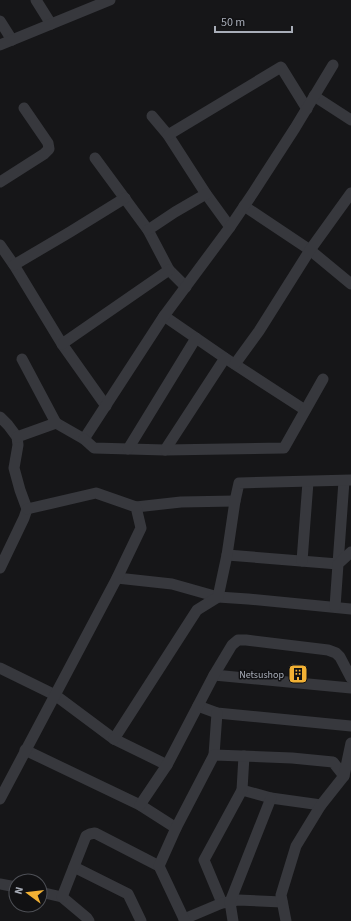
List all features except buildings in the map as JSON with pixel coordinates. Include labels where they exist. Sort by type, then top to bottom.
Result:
[{"type":"street","points":[[36,0],[51,24]]},
{"type":"street","points":[[0,45],[110,0]]},
{"type":"street","points":[[0,21],[12,40]]},
{"type":"street","points":[[84,439],[164,316],[230,227],[253,193],[307,109],[333,65]]},
{"type":"street","points":[[168,135],[281,67],[307,109]]},
{"type":"street","points":[[314,96],[351,120]]},
{"type":"street","points":[[0,182],[44,154],[49,149],[48,143],[24,108]]},
{"type":"street","points":[[152,116],[168,135],[206,194],[230,227]]},
{"type":"street","points":[[95,158],[148,230],[169,270],[186,287]]},
{"type":"street","points":[[235,364],[259,331],[310,250],[351,192]]},
{"type":"street","points":[[148,230],[206,194]]},
{"type":"street","points":[[14,265],[125,198]]},
{"type":"street","points":[[244,206],[310,250],[351,284]]},
{"type":"street","points":[[0,245],[14,265],[62,344],[106,406]]},
{"type":"street","points":[[62,344],[169,270]]},
{"type":"street","points":[[164,316],[305,410]]},
{"type":"street","points":[[128,449],[196,338]]},
{"type":"street","points":[[165,450],[225,358]]},
{"type":"street","points":[[22,359],[56,423],[84,439],[94,448],[165,450],[284,448],[323,379]]},
{"type":"street","points":[[0,417],[17,437],[18,445],[14,468],[27,509],[0,568]]},
{"type":"street","points":[[17,437],[56,423]]},
{"type":"street","points":[[114,739],[197,610],[218,597],[239,484],[347,480],[334,607]]},
{"type":"street","points":[[302,561],[308,482]]},
{"type":"street","points":[[27,509],[96,493],[136,507],[181,502],[235,501]]},
{"type":"street","points":[[0,799],[117,578],[141,528],[136,507]]},
{"type":"street","points":[[227,555],[338,564],[351,552]]},
{"type":"street","points":[[117,578],[172,584],[218,597],[351,608]]},
{"type":"street","points":[[140,805],[167,765],[214,675],[232,645],[238,640],[336,652],[351,678]]},
{"type":"street","points":[[0,668],[55,695],[114,739],[167,765]]},
{"type":"street","points":[[214,675],[351,688]]},
{"type":"street","points":[[198,706],[217,713],[351,726]]},
{"type":"street","points":[[159,866],[176,828],[214,755],[217,713]]},
{"type":"street","points":[[286,921],[281,895],[296,846],[321,806],[344,776],[351,743]]},
{"type":"street","points":[[25,750],[140,805],[176,828]]},
{"type":"street","points":[[214,755],[292,758],[333,762],[344,776]]},
{"type":"street","points":[[233,921],[226,902],[204,860],[242,790],[244,756]]},
{"type":"street","points":[[242,790],[271,798],[321,806]]},
{"type":"street","points":[[226,902],[271,798]]},
{"type":"street","points":[[62,897],[86,836],[95,833],[159,866],[184,920],[226,902],[238,900],[282,902]]},
{"type":"street","points":[[74,867],[128,894],[141,921]]},
{"type":"street","points":[[48,894],[62,897],[89,921]]},
{"type":"place","name":"Netsushop","points":[[298,674]]}]
